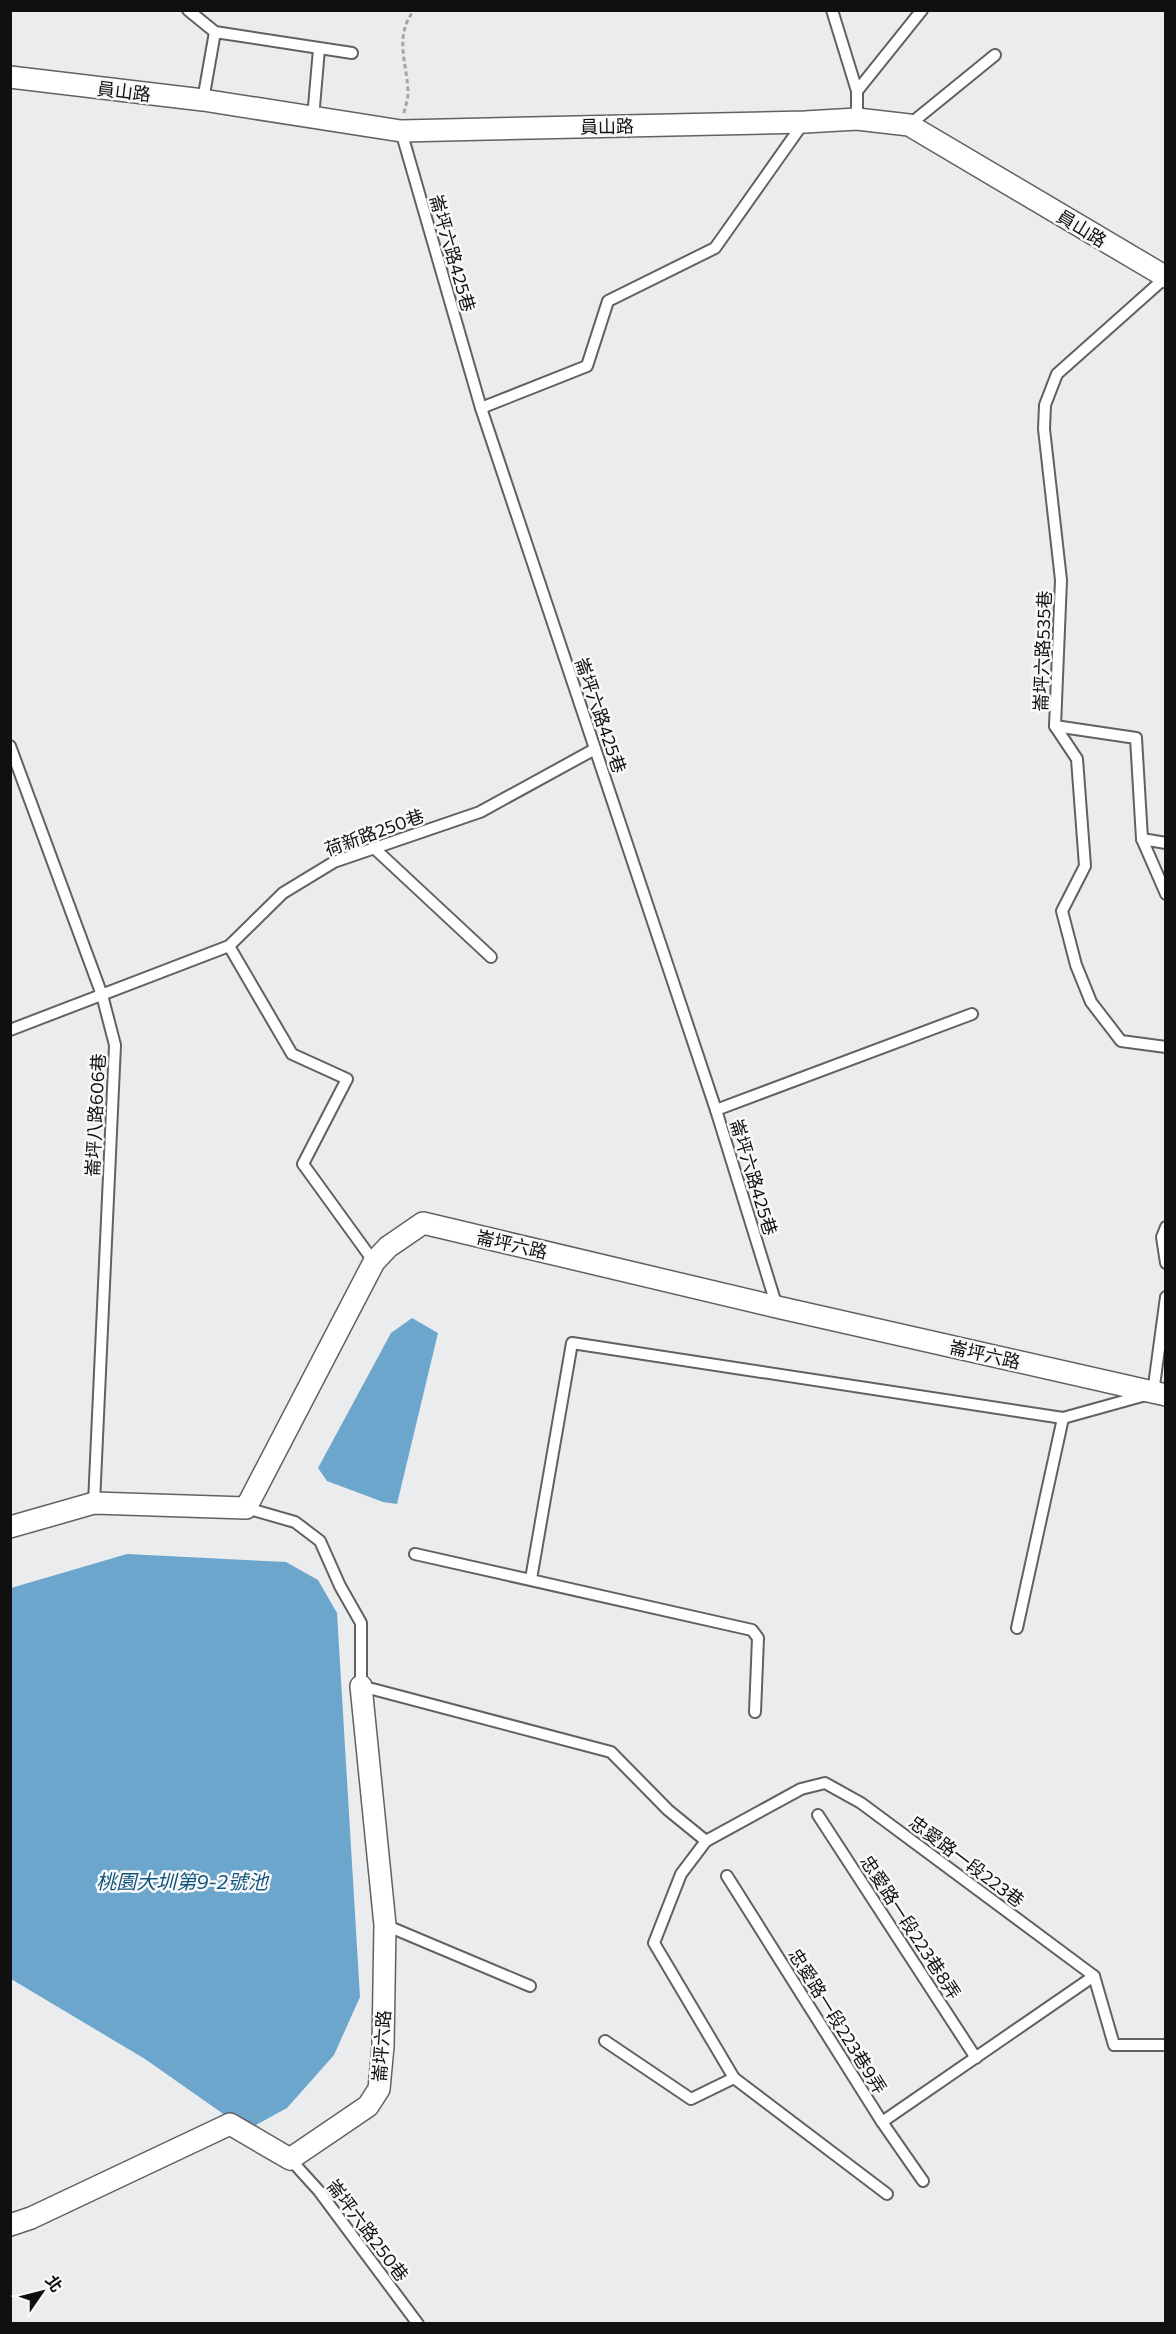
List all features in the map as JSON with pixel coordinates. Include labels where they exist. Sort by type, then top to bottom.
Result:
[{"type":"street","name":"員山路","points":[[10,77],[203,100],[401,131],[857,119],[909,125],[1166,277]]},
{"type":"street","name":"崙坪六路","points":[[246,1508],[374,1262],[388,1247],[423,1223],[777,1307],[1160,1394]]},
{"type":"street","points":[[10,1527],[94,1503],[246,1508]]},
{"type":"street","name":"崙坪六路","points":[[290,2159],[368,2106],[379,2089],[383,2046],[385,1925],[361,1686]]},
{"type":"street","points":[[10,2225],[31,2218],[230,2124],[290,2159]]},
{"type":"lane","points":[[188,10],[215,32],[352,53]]},
{"type":"lane","points":[[832,10],[857,91],[857,119]]},
{"type":"lane","points":[[857,91],[922,10]]},
{"type":"lane","points":[[203,100],[215,32]]},
{"type":"lane","points":[[313,118],[319,48]]},
{"type":"lane","points":[[909,125],[995,54]]},
{"type":"lane","points":[[481,408],[587,366],[608,301],[715,248],[805,122]]},
{"type":"lane","name":"崙坪六路425巷","points":[[401,131],[481,408],[716,1110],[777,1307]]},
{"type":"lane","name":"崙坪六路535巷","points":[[1166,277],[1057,374],[1045,405],[1044,429],[1061,580],[1055,726],[1077,759],[1085,866],[1062,911],[1076,965],[1091,1002],[1121,1041],[1166,1047]]},
{"type":"lane","points":[[1055,726],[1136,738],[1142,839],[1166,894]]},
{"type":"lane","name":"崙坪八路606巷","points":[[10,746],[102,995],[115,1045],[94,1503]]},
{"type":"lane","name":"荷新路250巷","points":[[10,1030],[229,946],[283,893],[334,862],[480,812],[595,749]]},
{"type":"lane","points":[[1142,839],[1166,843]]},
{"type":"lane","points":[[374,848],[491,957]]},
{"type":"lane","points":[[229,946],[292,1054],[347,1079],[303,1164],[374,1262]]},
{"type":"lane","points":[[716,1110],[972,1014]]},
{"type":"lane","points":[[1166,1227],[1162,1237],[1166,1263]]},
{"type":"lane","points":[[531,1579],[572,1343],[1063,1418],[1160,1394],[1166,1297]]},
{"type":"lane","points":[[1017,1628],[1063,1418]]},
{"type":"lane","points":[[246,1508],[295,1522],[320,1541],[340,1586],[361,1623],[361,1686],[611,1752],[668,1810],[706,1841],[681,1874],[654,1943],[734,2078],[887,2194]]},
{"type":"lane","points":[[415,1554],[752,1630],[758,1638],[755,1712]]},
{"type":"lane","name":"忠愛路一段223巷","points":[[706,1841],[801,1789],[825,1783],[861,1803],[1094,1976]]},
{"type":"lane","name":"忠愛路一段223巷8弄","points":[[818,1815],[976,2058]]},
{"type":"lane","name":"忠愛路一段223巷9弄","points":[[727,1876],[882,2122],[923,2181]]},
{"type":"lane","points":[[385,1925],[530,1986]]},
{"type":"lane","points":[[882,2122],[1094,1976],[1114,2045],[1166,2045]]},
{"type":"lane","points":[[605,2041],[691,2099],[734,2078]]},
{"type":"lane","name":"崙坪六路250巷","points":[[290,2159],[319,2191],[418,2324]]},
{"type":"path","points":[[401,131],[408,95],[401,46],[408,17],[414,10]]},
{"type":"water","points":[[412,1318],[438,1333],[397,1504],[383,1502],[327,1481],[318,1468],[391,1333]]},
{"type":"water","name":"桃園大圳第9-2號池","points":[[127,1554],[286,1562],[318,1580],[337,1613],[360,1997],[334,2055],[287,2108],[241,2133],[222,2113],[145,2059],[11,1979],[11,1588]]}]
